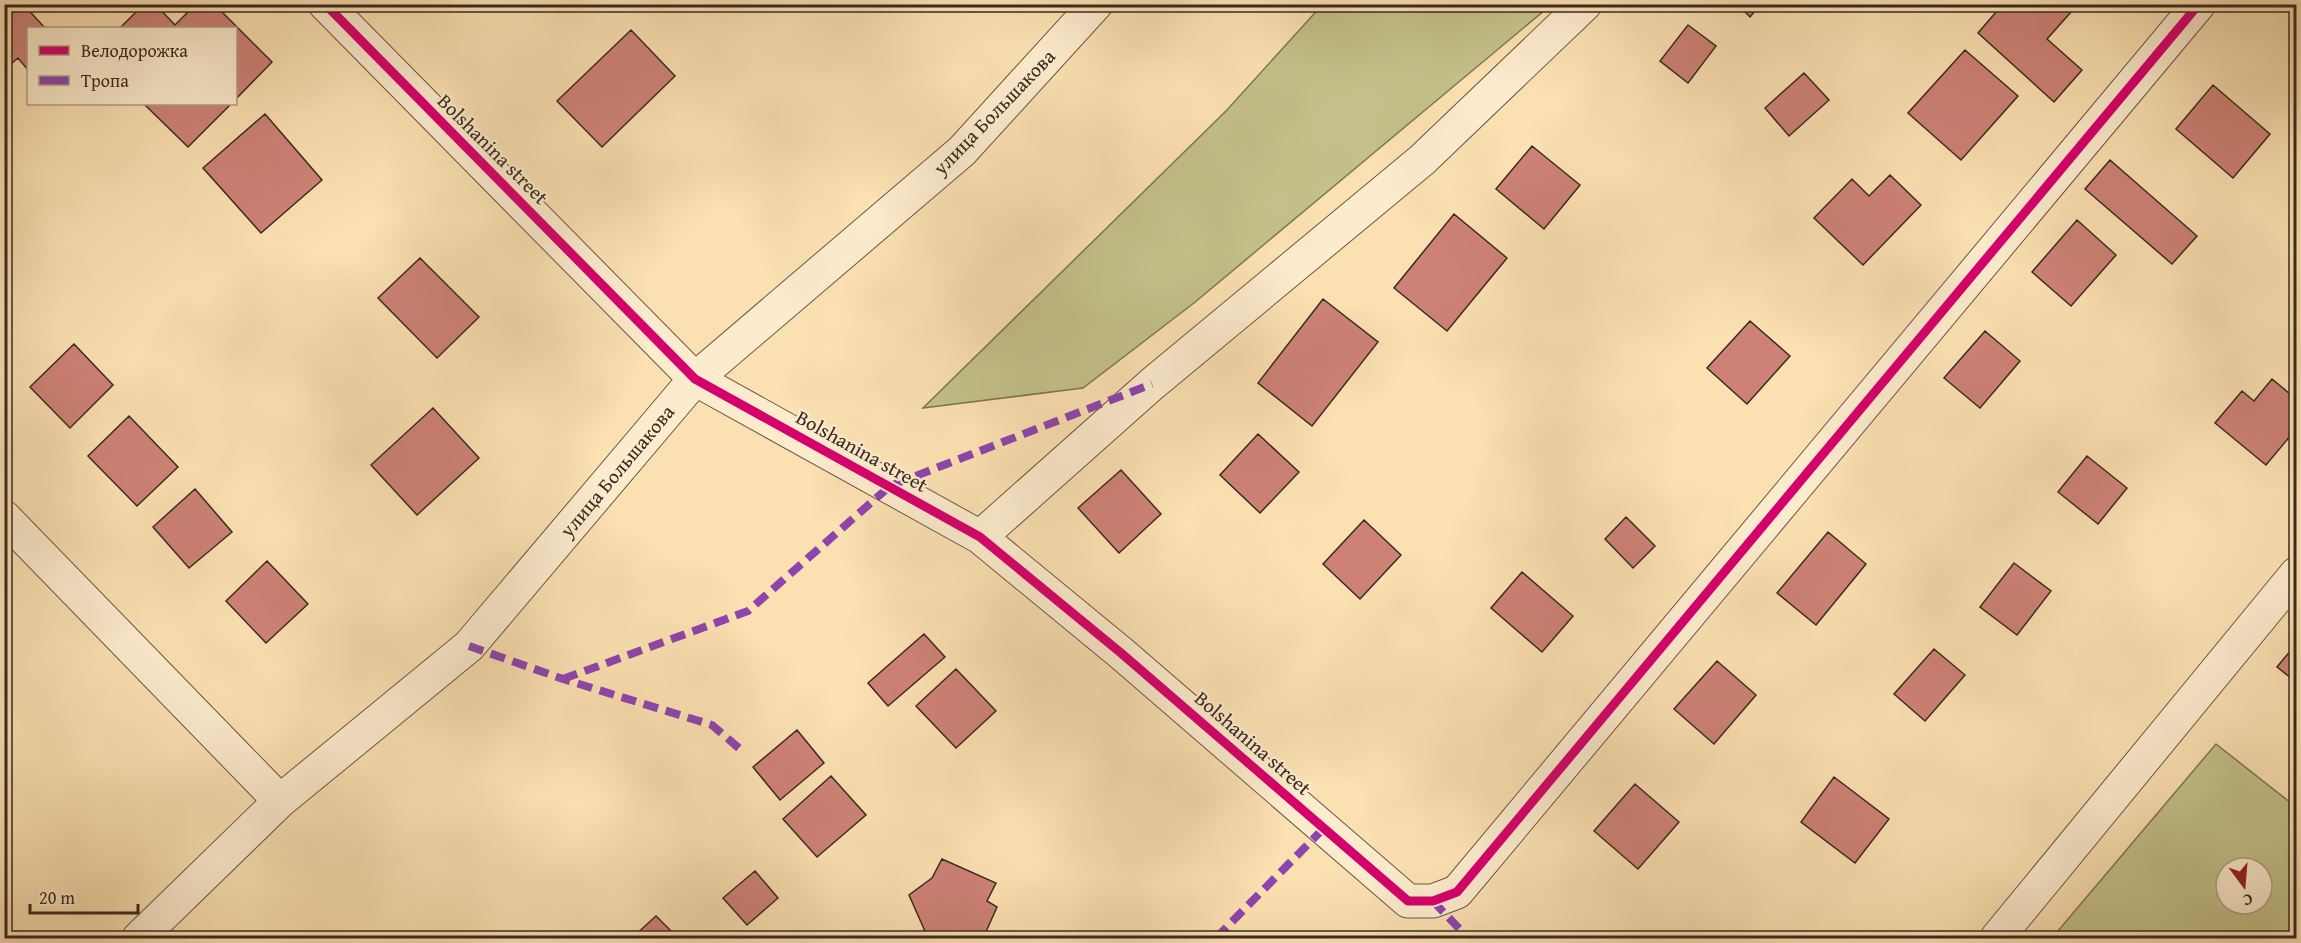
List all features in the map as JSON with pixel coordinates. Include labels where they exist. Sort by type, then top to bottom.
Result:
[{"type":"street","name":"Bolshanina street","points":[[325,4],[695,379],[980,537],[1121,653],[1408,901],[1433,901],[1457,892],[2199,4]]},
{"type":"street","name":"улица Большакова","points":[[139,939],[280,801],[469,646],[695,379],[962,151],[1096,4]]},
{"type":"street","points":[[980,537],[1152,384],[1422,160],[1585,4]]},
{"type":"street","points":[[4,517],[280,801]]},
{"type":"street","points":[[1997,939],[2296,574]]},
{"type":"shaded area","points":[[1323,4],[1551,5],[1194,303],[1083,388],[923,408],[1226,111]]},
{"type":"shaded area","points":[[2216,744],[2296,807],[2296,938],[2052,938]]},
{"type":"building","points":[[23,4],[44,27],[27,27],[27,69],[18,58],[4,70],[4,20]]},
{"type":"building","points":[[144,4],[155,4],[175,25],[196,4],[214,4],[237,27],[121,27]]},
{"type":"building","points":[[1737,4],[1761,4],[1750,17]]},
{"type":"building","points":[[2003,4],[2062,4],[2071,12],[2047,39],[2082,70],[2054,102],[1978,33]]},
{"type":"building","points":[[1688,25],[1716,46],[1688,83],[1660,61]]},
{"type":"building","points":[[237,27],[272,62],[237,98]]},
{"type":"building","points":[[631,30],[675,76],[602,147],[557,101]]},
{"type":"building","points":[[1965,50],[2018,96],[1961,160],[1908,113]]},
{"type":"building","points":[[1804,73],[1829,100],[1789,136],[1765,108]]},
{"type":"building","points":[[2213,85],[2270,134],[2233,178],[2176,129]]},
{"type":"building","points":[[145,105],[230,105],[188,147]]},
{"type":"building","points":[[265,114],[322,180],[261,233],[203,168]]},
{"type":"building","points":[[1532,146],[1580,185],[1544,229],[1496,189]]},
{"type":"building","points":[[2110,160],[2197,236],[2172,264],[2085,189]]},
{"type":"building","points":[[1890,175],[1921,205],[1863,265],[1814,218],[1852,179],[1869,196]]},
{"type":"building","points":[[1454,214],[1507,258],[1447,331],[1394,288]]},
{"type":"building","points":[[2077,220],[2116,255],[2071,306],[2032,272]]},
{"type":"building","points":[[420,258],[479,317],[437,358],[378,298]]},
{"type":"building","points":[[1323,299],[1378,342],[1312,426],[1258,383]]},
{"type":"building","points":[[4,315],[12,322],[4,330]]},
{"type":"building","points":[[1750,321],[1790,356],[1747,404],[1707,368]]},
{"type":"building","points":[[1985,331],[2020,361],[1980,408],[1944,378]]},
{"type":"building","points":[[74,344],[113,385],[70,428],[30,387]]},
{"type":"building","points":[[2272,379],[2296,399],[2296,429],[2266,465],[2215,423],[2242,391],[2254,401]]},
{"type":"building","points":[[433,408],[479,458],[417,515],[371,465]]},
{"type":"building","points":[[129,416],[178,467],[137,506],[88,456]]},
{"type":"building","points":[[1258,434],[1299,472],[1260,513],[1220,475]]},
{"type":"building","points":[[2087,456],[2127,488],[2098,524],[2058,492]]},
{"type":"building","points":[[1121,470],[1161,514],[1119,553],[1078,508]]},
{"type":"building","points":[[195,489],[232,532],[189,568],[153,527]]},
{"type":"building","points":[[1626,517],[1655,546],[1633,568],[1605,539]]},
{"type":"building","points":[[1364,520],[1401,555],[1360,599],[1323,564]]},
{"type":"building","points":[[1828,532],[1866,564],[1816,625],[1777,593]]},
{"type":"building","points":[[267,561],[308,604],[266,643],[226,601]]},
{"type":"building","points":[[2014,563],[2051,591],[2017,635],[1980,607]]},
{"type":"building","points":[[1522,572],[1573,616],[1542,652],[1491,608]]},
{"type":"building","points":[[924,634],[945,657],[888,706],[868,683]]},
{"type":"building","points":[[2296,644],[2296,682],[2277,667]]},
{"type":"building","points":[[1934,649],[1965,675],[1925,721],[1894,694]]},
{"type":"building","points":[[1717,661],[1756,695],[1714,744],[1674,709]]},
{"type":"building","points":[[956,669],[996,711],[956,748],[916,706]]},
{"type":"building","points":[[797,730],[824,763],[780,800],[753,767]]},
{"type":"building","points":[[831,776],[866,815],[817,857],[783,819]]},
{"type":"building","points":[[1834,777],[1889,819],[1855,863],[1801,822]]},
{"type":"building","points":[[1635,784],[1679,822],[1638,869],[1594,831]]},
{"type":"building","points":[[942,859],[996,883],[987,901],[997,907],[985,934],[975,938],[955,938],[954,936],[928,938],[909,895],[932,878]]},
{"type":"building","points":[[755,871],[778,898],[747,925],[723,898]]},
{"type":"building","points":[[656,916],[674,934],[670,938],[632,938]]},
{"type":"marked path","points":[[563,679],[748,611],[890,486],[1152,384]]},
{"type":"marked path","points":[[469,646],[563,679],[712,725],[741,750]]},
{"type":"marked path","points":[[1216,938],[1324,828]]},
{"type":"marked path","points":[[1433,901],[1468,938]]},
{"type":"cycle path","points":[[325,4],[695,379],[980,537],[1121,653],[1408,901],[1433,901],[1457,892],[2199,4]]}]
